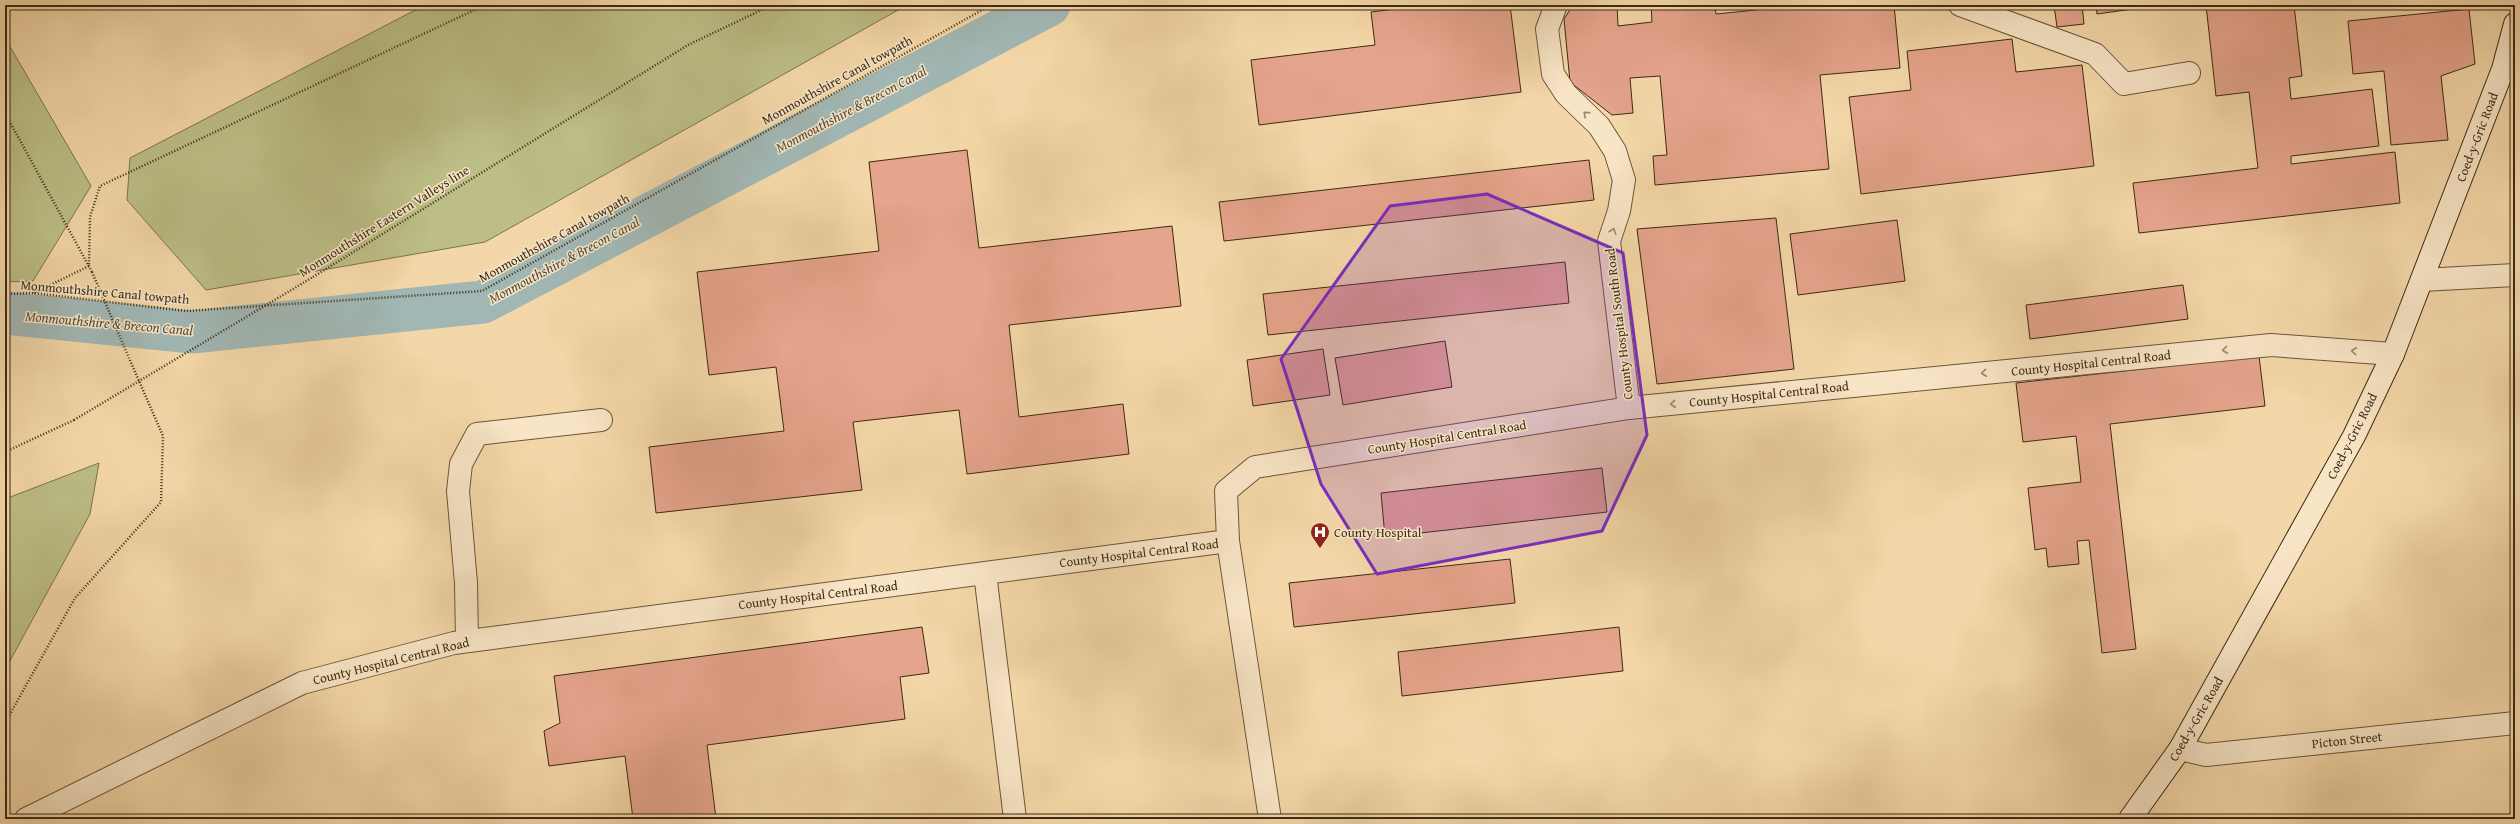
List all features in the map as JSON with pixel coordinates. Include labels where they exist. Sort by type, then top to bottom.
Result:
[{"type":"street","name":"County Hospital South Road","points":[[1556,5],[1547,29],[1553,74],[1566,94],[1600,126],[1615,151],[1624,180],[1619,211],[1609,241],[1629,408]]},
{"type":"street","points":[[1960,5],[2095,54],[2124,84],[2189,73]]},
{"type":"street","name":"Coed-y-Gric Road","points":[[2130,819],[2180,749],[2354,436],[2393,354],[2422,280],[2502,69],[2515,24]]},
{"type":"street","points":[[2422,280],[2515,275]]},
{"type":"street","name":"County Hospital Central Road","points":[[26,819],[302,683],[467,641],[1228,541],[1226,491],[1254,467],[1629,408],[2271,345],[2393,354]]},
{"type":"street","points":[[467,641],[466,584],[458,491],[461,464],[477,434],[601,420]]},
{"type":"street","points":[[1228,541],[1270,819]]},
{"type":"street","points":[[985,573],[1015,819]]},
{"type":"street","name":"Picton Street","points":[[2180,749],[2206,755],[2515,722]]},
{"type":"path","points":[[89,266],[90,217],[100,186],[485,5]]},
{"type":"path","name":"Monmouthshire Eastern Valleys line","points":[[5,452],[74,420],[314,277],[688,45],[772,5]]},
{"type":"path","name":"Monmouthshire Canal towpath","points":[[5,294],[33,293],[186,311],[482,291],[991,5]]},
{"type":"path","points":[[5,113],[92,272],[163,436],[161,502],[75,598],[5,723]]},
{"type":"path","points":[[33,293],[89,266]]},
{"type":"highlighted area","points":[[1487,194],[1623,253],[1647,435],[1602,531],[1377,574],[1321,484],[1281,359],[1390,206]]},
{"type":"green space","points":[[425,5],[907,5],[485,242],[206,290],[127,200],[130,158]]},
{"type":"green space","points":[[5,38],[91,186],[33,281],[5,282]]},
{"type":"green space","points":[[99,463],[90,514],[5,670],[5,499]]},
{"type":"building","points":[[1427,5],[1510,5],[1521,92],[1259,125],[1251,60],[1375,45],[1371,12]]},
{"type":"building","points":[[1573,5],[1617,5],[1618,26],[1652,22],[1651,5],[1715,5],[1716,14],[1756,10],[1756,5],[1894,5],[1900,68],[1820,75],[1829,169],[1655,185],[1653,156],[1667,155],[1660,76],[1630,78],[1633,113],[1612,115],[1570,82],[1564,19]]},
{"type":"building","points":[[2054,5],[2082,5],[2084,24],[2057,27]]},
{"type":"building","points":[[2096,5],[2161,5],[2097,14]]},
{"type":"building","points":[[2206,5],[2294,5],[2302,76],[2289,78],[2291,99],[2372,89],[2379,146],[2291,156],[2291,164],[2395,152],[2400,203],[2139,233],[2133,183],[2258,168],[2249,92],[2216,96]]},
{"type":"building","points":[[2469,9],[2475,64],[2441,76],[2448,140],[2391,145],[2384,71],[2353,74],[2348,21]]},
{"type":"building","points":[[2012,39],[2016,72],[2082,65],[2094,166],[1861,194],[1849,97],[1911,90],[1907,51]]},
{"type":"building","points":[[967,150],[979,248],[1172,226],[1181,306],[1009,325],[1019,417],[1123,404],[1129,454],[967,474],[959,410],[853,422],[862,490],[656,513],[649,447],[784,431],[776,367],[709,375],[697,272],[879,251],[869,162]]},
{"type":"building","points":[[1589,160],[1594,200],[1224,241],[1219,202]]},
{"type":"building","points":[[1776,218],[1794,369],[1657,384],[1637,229]]},
{"type":"building","points":[[1897,220],[1905,281],[1798,295],[1790,234]]},
{"type":"building","points":[[1565,262],[1569,303],[1268,335],[1263,294]]},
{"type":"building","points":[[2183,285],[2188,319],[2030,339],[2026,305]]},
{"type":"building","points":[[1445,341],[1452,387],[1343,405],[1335,358]]},
{"type":"building","points":[[1323,349],[1330,395],[1253,406],[1247,360]]},
{"type":"building","points":[[2259,356],[2265,406],[2110,424],[2136,649],[2102,653],[2089,540],[2077,541],[2079,564],[2048,567],[2046,548],[2035,550],[2028,488],[2081,482],[2076,436],[2023,442],[2016,383]]},
{"type":"building","points":[[1602,468],[1607,512],[1385,537],[1381,493]]},
{"type":"building","points":[[1510,559],[1515,603],[1294,627],[1289,583]]},
{"type":"building","points":[[922,627],[929,673],[900,677],[905,719],[707,745],[716,819],[633,819],[625,756],[549,766],[544,731],[560,723],[554,676]]},
{"type":"building","points":[[1619,627],[1623,671],[1402,696],[1398,652]]},
{"type":"waterway","name":"Monmouthshire & Brecon Canal","points":[[5,313],[192,332],[483,302],[1049,5]]},
{"type":"place","name":"County Hospital","points":[[1320,549]]}]
